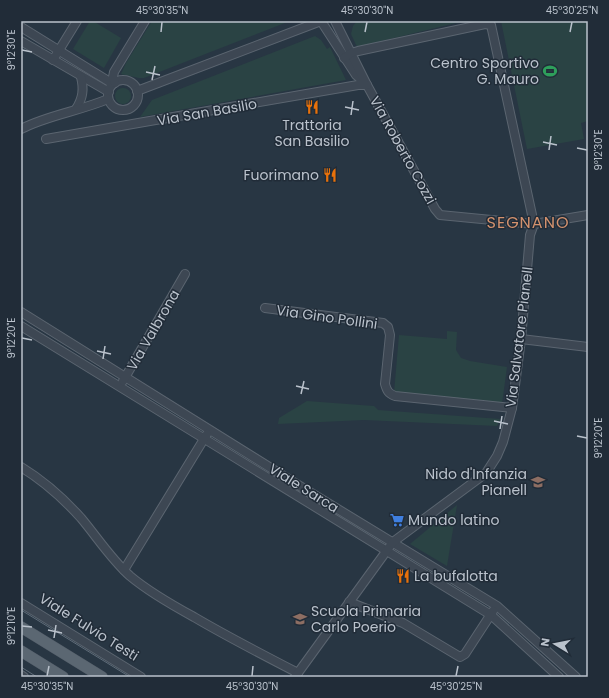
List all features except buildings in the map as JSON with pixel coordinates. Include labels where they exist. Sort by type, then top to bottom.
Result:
[{"type":"main road","points":[[21,627],[102,677]]},
{"type":"main road","points":[[21,651],[63,677]]},
{"type":"street","points":[[53,60],[77,21]]},
{"type":"street","points":[[21,129],[76,109],[96,104],[108,95],[114,83],[114,72],[145,21]]},
{"type":"street","points":[[137,91],[321,21]]},
{"type":"street","name":"Via Roberto Cozzi","points":[[321,21],[348,56],[367,85],[435,209],[440,215],[534,224]]},
{"type":"street","name":"Via Roberto Cozzi","points":[[335,21],[348,56]]},
{"type":"street","points":[[348,56],[485,24],[491,25],[534,224],[588,215]]},
{"type":"street","points":[[21,27],[114,83]]},
{"type":"street","points":[[21,41],[108,95],[111,104],[115,108],[122,111],[132,107],[136,103],[138,96],[134,86],[128,81],[122,80],[114,83]]},
{"type":"street","points":[[76,109],[82,97],[83,90],[81,77]]},
{"type":"street","name":"Via San Basilio","points":[[46,139],[358,85],[367,85]]},
{"type":"street","name":"Via Salvatore Pianell","points":[[296,675],[393,542],[486,473],[497,456],[503,442],[512,408],[521,339],[530,235],[534,224]]},
{"type":"street","name":"Via Valbrona","points":[[120,386],[185,274]]},
{"type":"street","name":"Via Gino Pollini","points":[[265,308],[383,324],[388,327],[390,335],[385,384],[387,391],[390,394],[395,396],[512,408]]},
{"type":"street","name":"Viale Sarca","points":[[21,312],[496,606],[576,677]]},
{"type":"street","name":"Viale Sarca","points":[[21,326],[491,615],[559,677]]},
{"type":"street","points":[[521,339],[588,347]]},
{"type":"street","points":[[124,570],[210,429]]},
{"type":"street","points":[[21,467],[46,484],[66,502],[124,570],[149,590],[174,606],[296,675]]},
{"type":"street","points":[[349,602],[403,623],[460,657],[465,654],[496,606]]},
{"type":"street","name":"Viale Fulvio Testi","points":[[21,603],[141,677]]},
{"type":"green space","points":[[90,21],[93,21],[121,38],[104,68],[73,49]]},
{"type":"green space","points":[[152,21],[290,21],[144,78],[121,74],[126,63]]},
{"type":"green space","name":"Centro Sportivo G. Mauro","points":[[357,21],[464,21],[357,47],[351,34],[353,26]]},
{"type":"green space","name":"Centro Sportivo G. Mauro","points":[[501,21],[588,21],[588,121],[581,123],[584,139],[527,149]]},
{"type":"green space","points":[[315,36],[321,40],[327,49],[330,47],[346,80],[140,117],[152,100]]},
{"type":"green space","points":[[123,88],[130,93],[131,96],[126,103],[123,104],[116,99],[115,96],[120,89]]},
{"type":"green space","points":[[447,331],[457,332],[456,350],[461,358],[470,361],[507,367],[502,404],[394,393],[399,335],[447,339]]},
{"type":"green space","points":[[307,401],[374,406],[378,410],[500,419],[497,426],[364,420],[278,424],[279,418]]},
{"type":"green space","points":[[457,505],[447,566],[410,544]]},
{"type":"tram line","points":[[21,610],[130,677]]},
{"type":"tram line","points":[[21,667],[37,677]]},
{"type":"place","name":"Centro Sportivo G. Mauro","points":[[550,71]]},
{"type":"place","name":"Trattoria San Basilio","points":[[312,107]]},
{"type":"place","name":"Fuorimano","points":[[330,175]]},
{"type":"place","name":"Nido d'Infanzia Pianell","points":[[538,482]]},
{"type":"place","name":"Mundo latino","points":[[397,520]]},
{"type":"place","name":"La bufalotta","points":[[403,576]]},
{"type":"place","name":"Scuola Primaria Carlo Poerio","points":[[300,619]]},
{"type":"district","name":"SEGNANO","points":[[528,222]]}]
